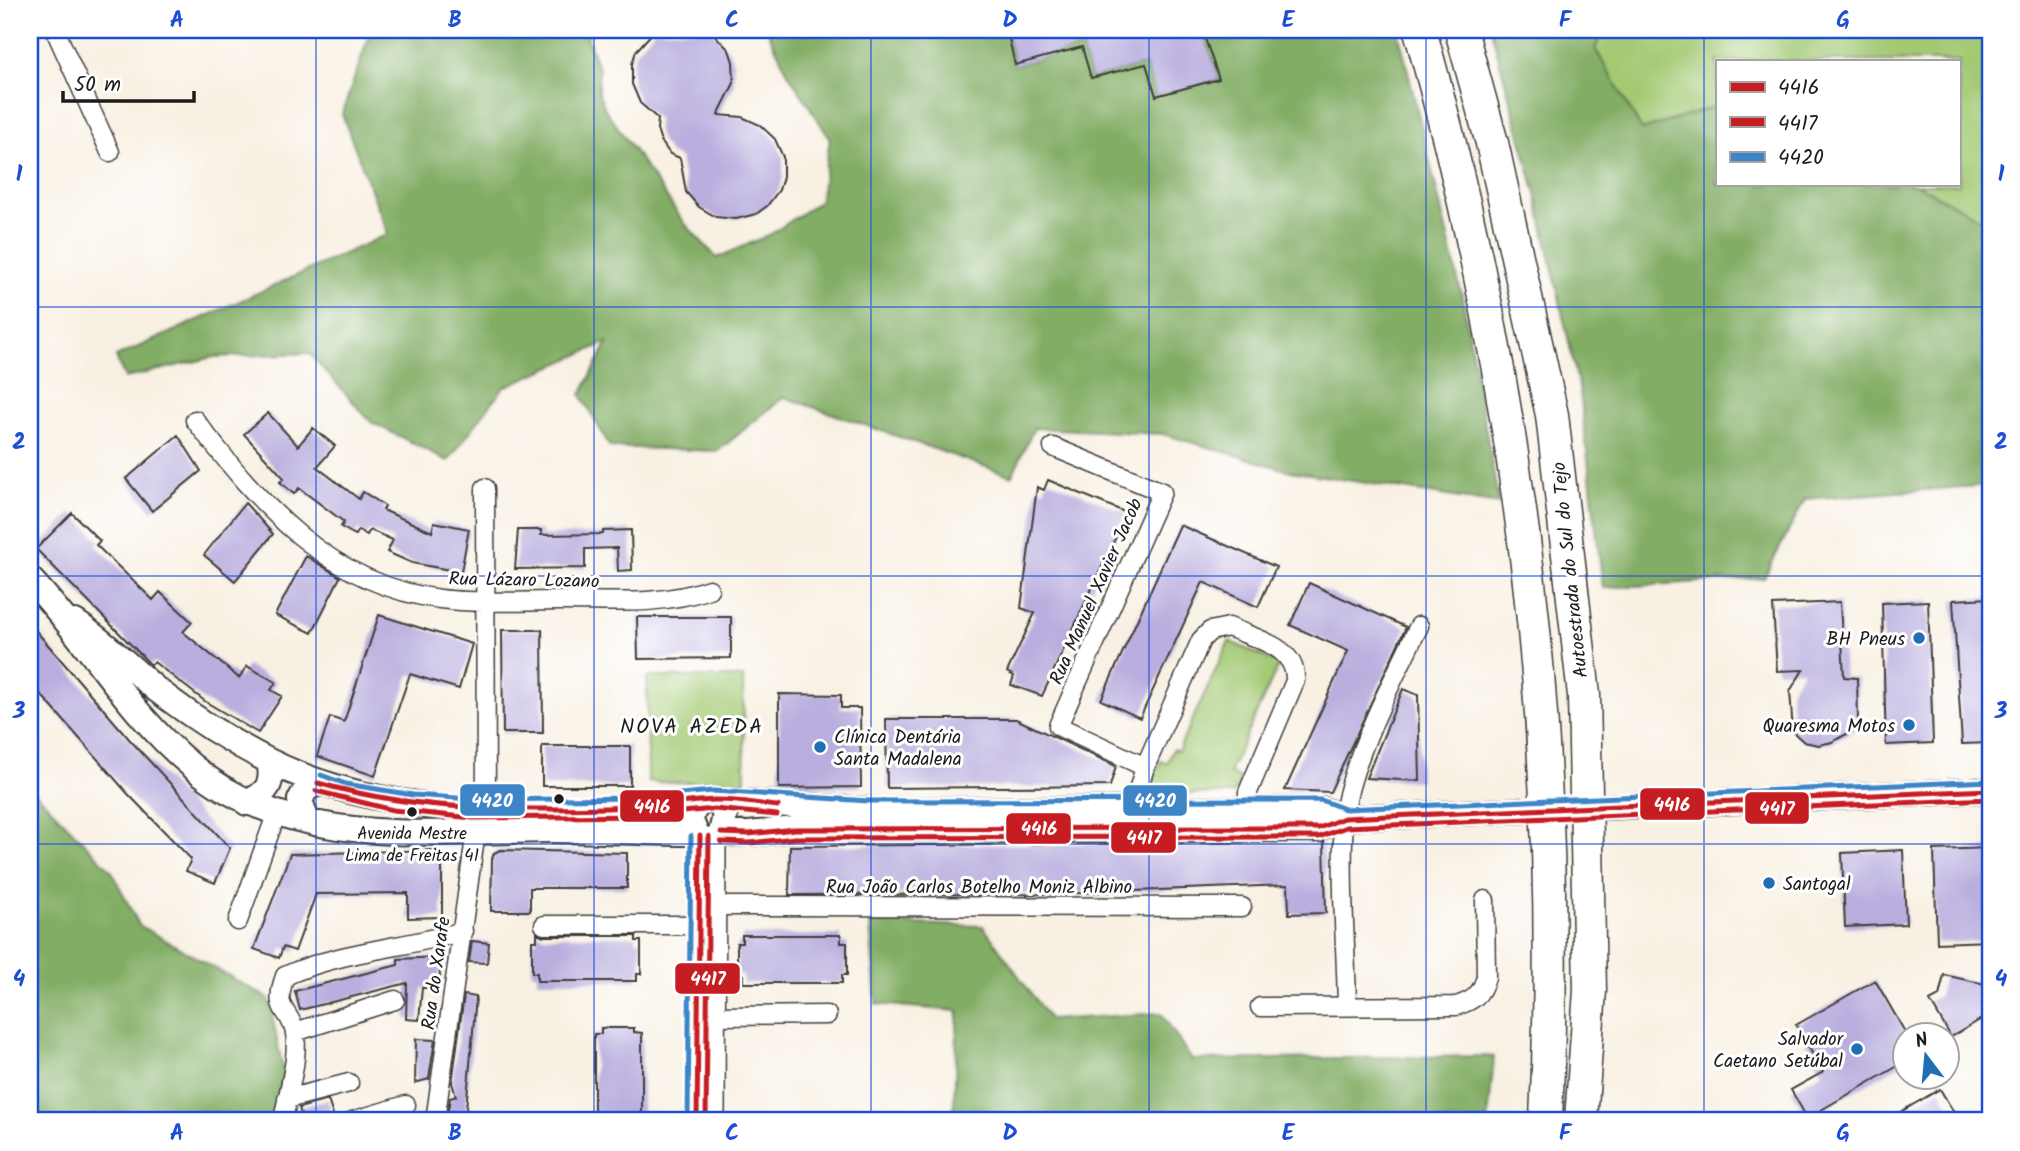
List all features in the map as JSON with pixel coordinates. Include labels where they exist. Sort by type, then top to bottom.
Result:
[{"type":"highway","name":"Autoestrada do Sul do Tejo","points":[[1420,30],[1480,271],[1516,465],[1529,565],[1539,658],[1548,829],[1551,955],[1546,1121]]},
{"type":"highway","name":"Autoestrada do Sul do Tejo","points":[[1461,30],[1492,143],[1552,415],[1584,695],[1590,990],[1581,1121]]},
{"type":"main road","points":[[30,579],[60,612],[99,665],[171,748],[204,776],[247,803],[276,815],[327,827],[708,834],[749,834],[795,829],[1319,828],[1344,818],[1528,810]]},
{"type":"main road","points":[[60,612],[94,634],[176,703],[269,761],[344,792],[412,804],[559,810],[708,803],[869,810],[1321,809],[1344,818]]},
{"type":"main road","points":[[247,803],[264,795],[270,787],[272,777],[269,761]]},
{"type":"main road","points":[[307,821],[300,800],[306,789],[318,783]]},
{"type":"main road","points":[[1606,807],[1990,790]]},
{"type":"main road","points":[[708,803],[725,814],[708,834]]},
{"type":"street","points":[[55,30],[110,152]]},
{"type":"street","name":"Rua Lázaro Lozano","points":[[195,420],[264,505],[328,558],[369,579],[415,593],[460,601],[666,601],[709,589]]},
{"type":"street","name":"Rua Manuel Xavier Jacob","points":[[1054,447],[1162,492],[1058,726],[1146,767]]},
{"type":"street","points":[[485,488],[486,808]]},
{"type":"street","points":[[1347,1006],[1344,818],[1352,784],[1387,691],[1419,626]]},
{"type":"street","points":[[1132,810],[1146,767],[1201,640],[1210,631],[1229,627],[1286,652],[1296,670],[1295,681],[1248,792],[1247,810]]},
{"type":"street","points":[[238,921],[276,815]]},
{"type":"street","name":"Rua do Xarafe","points":[[435,1121],[476,831]]},
{"type":"street","points":[[708,834],[716,906],[715,1121]]},
{"type":"street","points":[[696,1121],[698,925],[708,834]]},
{"type":"street","points":[[1260,1007],[1456,1006],[1473,1001],[1486,977],[1485,900]]},
{"type":"street","name":"Rua João Carlos Botelho Moniz Albino","points":[[716,906],[1242,907]]},
{"type":"street","points":[[544,925],[698,925]]},
{"type":"street","points":[[283,1121],[295,1032],[283,1011],[279,993],[285,976],[315,964],[419,944],[463,930]]},
{"type":"street","points":[[295,1032],[395,1000]]},
{"type":"street","points":[[715,1016],[827,1015]]},
{"type":"street","points":[[287,1099],[349,1083]]},
{"type":"street","points":[[352,1121],[406,1105]]},
{"type":"green space","points":[[371,30],[596,30],[587,36],[599,70],[598,92],[605,109],[686,225],[717,258],[771,234],[820,201],[830,139],[788,73],[767,30],[1007,30],[1015,65],[1082,47],[1091,78],[1146,64],[1156,95],[1219,79],[1202,30],[1398,30],[1462,296],[1499,504],[1290,471],[1163,434],[1034,428],[1012,476],[784,397],[718,451],[610,447],[581,395],[608,342],[504,387],[448,461],[371,422],[309,353],[214,357],[125,378],[116,357],[388,234],[342,114]]},
{"type":"green space","points":[[1491,30],[1604,30],[1595,48],[1642,130],[1716,106],[1716,186],[1920,186],[1990,224],[1990,485],[1805,499],[1764,578],[1603,588],[1580,392],[1536,194]]},
{"type":"green space","points":[[1604,30],[1990,30],[1990,224],[1920,186],[1960,186],[1960,60],[1716,60],[1716,106],[1642,130],[1595,48]]},
{"type":"green space","points":[[1229,641],[1279,664],[1229,773],[1241,779],[1234,794],[1152,794],[1149,786],[1161,761],[1167,763],[1173,749],[1178,751]]},
{"type":"green space","points":[[647,677],[743,677],[745,783],[648,782]]},
{"type":"green space","points":[[30,787],[111,870],[139,925],[269,999],[284,1075],[271,1121],[30,1121]]},
{"type":"green space","points":[[870,923],[983,926],[1050,1020],[1161,1013],[1192,1060],[1494,1056],[1488,1121],[953,1121],[958,1011],[876,1004]]},
{"type":"building","points":[[655,30],[710,30],[729,50],[733,62],[734,83],[718,115],[742,117],[760,125],[775,139],[783,157],[783,177],[779,190],[767,206],[756,214],[736,219],[716,217],[699,207],[686,192],[680,158],[670,154],[661,141],[657,129],[658,119],[640,103],[632,84],[632,64],[636,51]]},
{"type":"building","points":[[1007,30],[1202,30],[1219,79],[1156,96],[1146,64],[1091,78],[1082,47],[1015,65]]},
{"type":"building","points":[[268,413],[298,446],[313,428],[335,446],[317,467],[359,499],[363,492],[385,506],[383,510],[432,532],[434,522],[469,529],[461,572],[412,563],[387,552],[393,540],[370,530],[367,535],[358,530],[355,535],[341,527],[344,522],[299,488],[294,494],[280,482],[284,478],[244,434]]},
{"type":"building","points":[[178,435],[201,471],[152,511],[126,479]]},
{"type":"building","points":[[1048,480],[1127,513],[1042,696],[1011,685],[1014,676],[1007,672],[1035,613],[1021,608],[1037,487],[1044,490]]},
{"type":"building","points":[[245,503],[273,534],[235,581],[204,555]]},
{"type":"building","points":[[72,513],[100,541],[96,545],[153,600],[160,592],[192,622],[183,632],[239,678],[247,666],[276,682],[271,690],[282,696],[258,733],[206,702],[154,662],[151,665],[36,549]]},
{"type":"building","points":[[1180,525],[1276,567],[1258,607],[1203,582],[1140,718],[1101,700]]},
{"type":"building","points":[[518,530],[541,530],[541,535],[603,534],[603,531],[631,530],[632,570],[618,571],[617,548],[585,549],[585,568],[515,569]]},
{"type":"building","points":[[306,556],[340,577],[312,633],[275,615]]},
{"type":"building","points":[[1309,583],[1406,627],[1330,792],[1285,790],[1348,651],[1290,625]]},
{"type":"building","points":[[1990,598],[1990,743],[1962,744],[1953,600]]},
{"type":"building","points":[[1928,601],[1933,743],[1886,745],[1882,603]]},
{"type":"building","points":[[1840,602],[1844,677],[1857,678],[1858,722],[1856,729],[1832,742],[1819,745],[1804,742],[1793,732],[1790,691],[1803,670],[1777,671],[1773,605]]},
{"type":"building","points":[[379,615],[472,644],[459,689],[410,674],[375,776],[317,756],[330,717],[344,722]]},
{"type":"building","points":[[637,617],[731,617],[731,658],[638,659]]},
{"type":"building","points":[[30,624],[130,740],[230,848],[215,883],[186,871],[191,859],[129,795],[30,682]]},
{"type":"building","points":[[502,630],[542,630],[543,733],[503,733]]},
{"type":"building","points":[[1403,689],[1418,695],[1420,781],[1366,778]]},
{"type":"building","name":"Clínica Dentária Santa Madalena","points":[[779,694],[841,695],[841,708],[860,708],[861,787],[779,788]]},
{"type":"building","points":[[886,719],[1016,719],[1116,766],[1110,786],[887,788]]},
{"type":"building","points":[[542,746],[630,746],[630,786],[542,786]]},
{"type":"building","points":[[1324,842],[1326,913],[1289,914],[1288,885],[1056,894],[789,895],[790,846]]},
{"type":"building","points":[[1990,848],[1990,941],[1937,943],[1934,850]]},
{"type":"building","points":[[436,850],[442,859],[442,917],[408,918],[408,893],[316,894],[295,951],[283,947],[279,958],[254,949],[290,854]]},
{"type":"building","points":[[500,850],[627,853],[627,888],[530,888],[530,911],[491,911],[492,859],[494,853]]},
{"type":"building","points":[[1903,850],[1906,924],[1845,927],[1842,853]]},
{"type":"building","points":[[537,933],[544,936],[636,936],[636,941],[641,941],[641,974],[637,974],[637,981],[537,981],[537,973],[532,973],[532,941],[537,941]]},
{"type":"building","points":[[742,935],[841,935],[841,943],[847,943],[847,975],[842,975],[842,983],[743,983],[743,975],[737,975],[737,943],[742,943]]},
{"type":"building","points":[[472,941],[489,943],[487,963],[469,962]]},
{"type":"building","points":[[439,957],[440,978],[433,978],[433,988],[422,988],[419,1020],[406,1019],[407,983],[300,1010],[295,991],[398,965],[398,959]]},
{"type":"building","points":[[1944,975],[1990,985],[1990,1014],[1960,1032],[1960,1021],[1942,1021],[1930,1001],[1939,996]]},
{"type":"building","name":"Salvador Caetano Setúbal","points":[[1875,980],[1899,1021],[1890,1021],[1890,1071],[1807,1118],[1791,1090],[1823,1072],[1796,1025]]},
{"type":"building","points":[[464,995],[476,997],[466,1109],[464,1121],[446,1121],[450,1098],[456,1096],[452,1083]]},
{"type":"building","points":[[601,1028],[634,1028],[634,1032],[642,1033],[642,1121],[594,1121],[594,1034],[601,1034]]},
{"type":"building","points":[[416,1039],[435,1040],[429,1079],[415,1083]]},
{"type":"building","points":[[1935,1092],[1942,1092],[1959,1121],[1885,1121]]},
{"type":"building","points":[[328,1100],[335,1121],[303,1121],[299,1108]]},
{"type":"transit line","name":"4420","points":[[321,775],[346,784],[413,795],[486,800],[637,798],[713,791],[869,801],[1321,800],[1345,809],[1990,781]]},
{"type":"transit line","name":"4416","points":[[318,783],[398,800],[478,808],[640,807],[722,800],[778,806]]},
{"type":"transit line","name":"4416","points":[[721,833],[749,834],[795,829],[1319,828],[1344,818],[1990,790]]},
{"type":"transit line","name":"4417","points":[[316,791],[393,810],[473,818],[641,816],[714,809],[777,815]]},
{"type":"transit line","name":"4417","points":[[721,842],[750,843],[795,838],[1319,837],[1346,827],[1990,799]]},
{"type":"transit line","name":"4420","points":[[688,1121],[691,836]]},
{"type":"transit line","name":"4416","points":[[697,1121],[700,836]]},
{"type":"transit line","name":"4417","points":[[706,1121],[709,836]]},
{"type":"place","name":"BH Pneus","points":[[1919,638]]},
{"type":"place","name":"Quaresma Motos","points":[[1909,725]]},
{"type":"place","name":"Clínica Dentária Santa Madalena","points":[[820,747]]},
{"type":"place","name":"Avenida Mestre Lima de Freitas 41","points":[[412,812]]},
{"type":"place","name":"Santogal","points":[[1769,883]]},
{"type":"place","name":"Salvador Caetano Setúbal","points":[[1857,1049]]},
{"type":"district","name":"NOVA AZEDA","points":[[692,726]]}]
